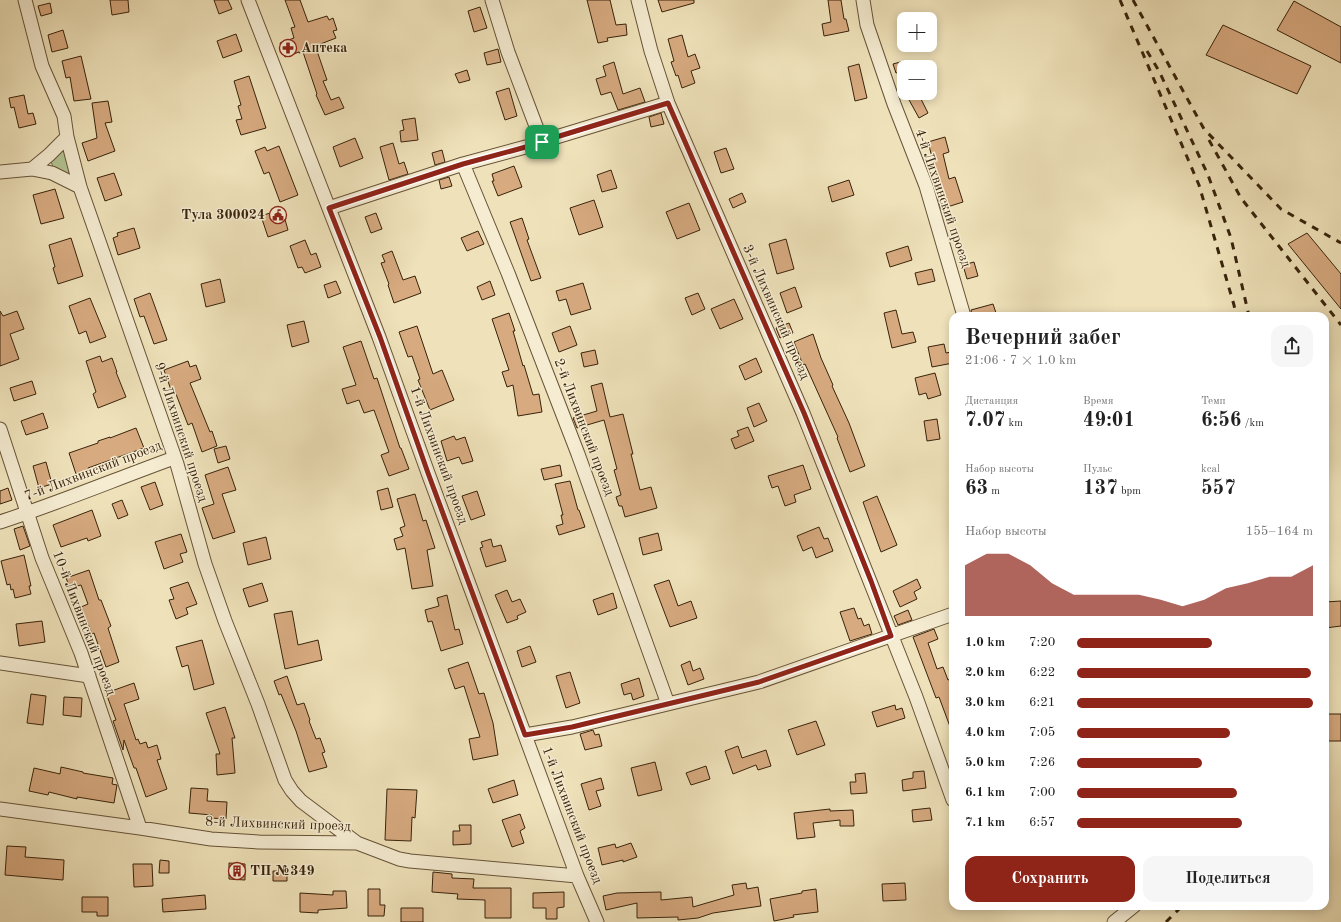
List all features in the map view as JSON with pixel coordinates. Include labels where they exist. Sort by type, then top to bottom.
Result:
[{"type":"street","name":"9-й Лихвинский проезд","points":[[25,0],[42,66],[62,111],[80,187],[174,458],[205,564],[285,780],[301,801],[357,843]]},
{"type":"street","name":"1-й Лихвинский проезд","points":[[248,0],[380,337],[428,473],[577,876],[597,922]]},
{"type":"street","points":[[492,0],[508,52],[542,142]]},
{"type":"street","name":"3-й Лихвинский проезд","points":[[638,0],[651,51],[668,103],[804,413],[916,698],[949,789]]},
{"type":"street","name":"4-й Лихвинский проезд","points":[[863,0],[867,25],[894,104],[926,186],[963,312]]},
{"type":"street","points":[[329,208],[463,164],[542,142],[668,103]]},
{"type":"street","points":[[32,168],[49,155],[67,137]]},
{"type":"street","name":"2-й Лихвинский проезд","points":[[463,164],[508,273],[578,454],[668,704]]},
{"type":"street","points":[[0,172],[32,168],[52,173],[80,187]]},
{"type":"street","name":"10-й Лихвинский проезд","points":[[0,429],[42,558],[89,676],[140,828]]},
{"type":"street","name":"7-й Лихвинский проезд","points":[[0,522],[27,514],[174,458]]},
{"type":"street","points":[[525,735],[572,727],[759,682],[949,615]]},
{"type":"street","points":[[0,664],[89,676]]},
{"type":"street","name":"8-й Лихвинский проезд","points":[[0,809],[211,839],[235,841],[357,843],[410,861],[577,876]]},
{"type":"street","points":[[1114,922],[1129,910]]},
{"type":"green space","points":[[63,147],[71,172],[68,175],[53,167],[50,159]]},
{"type":"building","points":[[110,0],[128,0],[129,12],[112,15]]},
{"type":"building","points":[[214,0],[228,0],[232,9],[219,14]]},
{"type":"building","points":[[285,0],[300,0],[308,22],[327,16],[329,20],[333,18],[337,30],[333,31],[336,38],[318,45],[319,47],[316,48],[327,80],[323,81],[331,100],[339,97],[344,108],[325,115],[316,95],[317,94],[303,52],[285,57],[280,43],[294,38],[291,28],[295,27]]},
{"type":"building","points":[[587,0],[610,0],[616,25],[626,24],[627,35],[607,38],[608,41],[598,43]]},
{"type":"building","points":[[658,0],[694,0],[694,3],[662,12]]},
{"type":"building","points":[[828,0],[841,0],[844,19],[846,19],[849,31],[824,36],[822,24],[831,22]]},
{"type":"building","points":[[1294,1],[1341,27],[1341,63],[1277,30]]},
{"type":"building","points":[[50,3],[52,13],[41,16],[38,6]]},
{"type":"building","points":[[480,7],[487,28],[474,32],[468,11]]},
{"type":"building","points":[[1223,25],[1311,66],[1297,94],[1206,55]]},
{"type":"building","points":[[63,30],[68,48],[52,52],[48,35]]},
{"type":"building","points":[[236,34],[242,51],[223,58],[217,41]]},
{"type":"building","points":[[682,35],[688,57],[695,54],[700,68],[691,71],[695,83],[682,88],[678,75],[676,76],[671,62],[674,61],[668,39]]},
{"type":"building","points":[[498,49],[501,62],[487,65],[484,53]]},
{"type":"building","points":[[81,56],[91,99],[74,101],[70,77],[66,78],[62,61]]},
{"type":"building","points":[[614,62],[623,94],[640,88],[645,102],[618,110],[611,92],[601,95],[596,79],[606,76],[603,66]]},
{"type":"building","points":[[897,63],[897,73],[896,73],[893,64]]},
{"type":"building","points":[[859,64],[867,98],[855,101],[848,67]]},
{"type":"building","points":[[467,70],[470,80],[459,83],[455,74]]},
{"type":"building","points":[[249,76],[266,128],[241,135],[236,120],[242,119],[238,106],[241,105],[234,81]]},
{"type":"building","points":[[509,88],[517,116],[505,120],[496,92]]},
{"type":"building","points":[[24,95],[28,114],[33,113],[36,124],[19,128],[14,107],[11,108],[9,98]]},
{"type":"building","points":[[909,100],[922,100],[928,113],[919,118]]},
{"type":"building","points":[[108,101],[112,122],[105,123],[115,151],[88,161],[82,143],[97,138],[92,103]]},
{"type":"building","points":[[661,113],[664,124],[651,127],[649,117]]},
{"type":"building","points":[[415,118],[418,140],[401,142],[400,131],[404,130],[402,120]]},
{"type":"building","points":[[945,137],[949,152],[943,154],[949,179],[955,177],[963,202],[941,209],[937,197],[942,195],[928,142]]},
{"type":"building","points":[[355,138],[363,158],[340,167],[333,147]]},
{"type":"building","points":[[393,143],[399,164],[404,162],[408,174],[389,180],[380,147]]},
{"type":"building","points":[[279,146],[298,195],[280,202],[269,172],[264,174],[255,151],[265,147],[267,151]]},
{"type":"building","points":[[726,148],[734,169],[721,173],[714,152]]},
{"type":"building","points":[[442,150],[445,162],[435,165],[432,153]]},
{"type":"building","points":[[514,166],[522,187],[498,196],[492,181],[494,181],[492,174]]},
{"type":"building","points":[[611,170],[617,188],[602,192],[597,175]]},
{"type":"building","points":[[114,173],[122,195],[105,201],[97,178]]},
{"type":"building","points":[[449,177],[452,186],[441,189],[439,180]]},
{"type":"building","points":[[849,180],[854,195],[832,202],[828,187]]},
{"type":"building","points":[[55,189],[64,218],[41,224],[33,195]]},
{"type":"building","points":[[742,193],[746,202],[733,208],[729,199]]},
{"type":"building","points":[[594,200],[603,227],[579,235],[570,208]]},
{"type":"building","points":[[689,203],[700,230],[677,239],[666,212]]},
{"type":"building","points":[[282,209],[288,230],[268,237],[261,216]]},
{"type":"building","points":[[376,213],[382,229],[371,233],[365,217]]},
{"type":"building","points":[[522,218],[529,239],[527,240],[541,278],[531,281],[510,222]]},
{"type":"building","points":[[134,228],[140,248],[118,255],[113,238],[118,236],[117,233]]},
{"type":"building","points":[[478,231],[484,244],[467,251],[461,238]]},
{"type":"building","points":[[1307,233],[1341,274],[1341,309],[1288,244]]},
{"type":"building","points":[[71,238],[83,276],[58,284],[53,268],[55,267],[49,245]]},
{"type":"building","points":[[786,239],[794,269],[777,274],[769,244]]},
{"type":"building","points":[[305,240],[311,255],[316,253],[321,267],[305,273],[302,267],[298,268],[290,246]]},
{"type":"building","points":[[908,246],[912,260],[890,267],[886,253]]},
{"type":"building","points":[[392,251],[403,280],[415,276],[421,293],[394,303],[381,263],[385,262],[382,255]]},
{"type":"building","points":[[974,262],[978,276],[967,279],[963,265]]},
{"type":"building","points":[[932,269],[935,281],[918,285],[915,273]]},
{"type":"building","points":[[220,279],[225,302],[206,307],[201,284]]},
{"type":"building","points":[[336,281],[341,293],[328,298],[324,285]]},
{"type":"building","points":[[490,281],[495,295],[482,300],[477,287]]},
{"type":"building","points":[[583,283],[591,309],[571,315],[566,299],[559,301],[556,291]]},
{"type":"building","points":[[795,287],[802,307],[787,313],[780,293]]},
{"type":"building","points":[[150,293],[167,340],[154,344],[144,316],[140,317],[134,299]]},
{"type":"building","points":[[698,293],[705,309],[692,315],[685,298]]},
{"type":"building","points":[[90,298],[106,337],[90,343],[86,331],[79,334],[69,306]]},
{"type":"building","points":[[734,299],[743,319],[720,329],[711,309]]},
{"type":"building","points":[[993,304],[996,312],[971,312],[971,310]]},
{"type":"building","points":[[896,310],[902,334],[913,332],[916,342],[892,348],[884,313]]},
{"type":"building","points":[[0,311],[3,316],[17,311],[24,329],[10,334],[19,359],[0,366]]},
{"type":"building","points":[[509,313],[515,331],[513,331],[523,366],[524,365],[533,395],[539,394],[542,412],[518,416],[513,385],[507,387],[502,372],[509,370],[492,319]]},
{"type":"building","points":[[304,321],[309,342],[292,347],[287,325]]},
{"type":"building","points":[[789,323],[793,333],[780,338],[776,328]]},
{"type":"building","points":[[417,326],[433,374],[442,370],[454,400],[430,410],[418,380],[420,379],[412,356],[408,357],[399,332]]},
{"type":"building","points":[[570,326],[577,345],[559,352],[552,333]]},
{"type":"building","points":[[813,334],[821,358],[833,385],[832,386],[849,423],[865,466],[850,472],[837,438],[838,437],[805,364],[803,365],[794,342]]},
{"type":"building","points":[[361,341],[374,379],[377,378],[400,448],[409,469],[389,476],[381,455],[389,452],[374,410],[364,413],[359,400],[347,404],[342,389],[356,385],[343,347]]},
{"type":"building","points":[[944,344],[946,353],[949,352],[949,364],[932,367],[928,347]]},
{"type":"building","points":[[595,350],[598,364],[584,367],[581,353]]},
{"type":"building","points":[[100,356],[102,362],[112,358],[126,397],[98,408],[93,394],[96,392],[86,361]]},
{"type":"building","points":[[756,358],[762,372],[745,380],[739,366]]},
{"type":"building","points":[[188,361],[190,367],[196,365],[201,379],[190,383],[210,432],[212,431],[217,446],[202,452],[192,423],[188,425],[174,389],[171,390],[164,370]]},
{"type":"building","points":[[935,373],[941,395],[928,399],[926,393],[919,395],[915,378]]},
{"type":"building","points":[[32,381],[36,394],[14,401],[10,388]]},
{"type":"building","points":[[602,383],[610,417],[623,414],[640,490],[651,487],[657,508],[625,517],[622,506],[619,506],[616,497],[621,495],[614,470],[617,469],[604,420],[577,428],[573,418],[597,411],[591,386]]},
{"type":"building","points":[[759,403],[767,421],[754,427],[747,408]]},
{"type":"building","points":[[43,413],[48,428],[26,435],[21,421]]},
{"type":"building","points":[[937,419],[940,439],[927,441],[924,421]]},
{"type":"building","points":[[748,427],[754,441],[735,449],[731,439],[739,436],[737,431]]},
{"type":"building","points":[[136,428],[144,448],[88,468],[89,470],[76,474],[69,453]]},
{"type":"building","points":[[454,436],[456,440],[465,437],[473,461],[462,464],[459,457],[447,461],[441,441]]},
{"type":"building","points":[[226,446],[230,459],[218,463],[214,449]]},
{"type":"building","points":[[46,462],[52,484],[39,488],[33,466]]},
{"type":"building","points":[[560,465],[562,476],[544,480],[541,469]]},
{"type":"building","points":[[803,465],[811,489],[794,495],[796,502],[785,506],[778,486],[772,488],[768,476]]},
{"type":"building","points":[[228,467],[236,490],[222,494],[235,532],[213,539],[202,508],[214,504],[205,475]]},
{"type":"building","points":[[570,481],[578,510],[585,527],[559,535],[556,526],[563,524],[561,515],[563,515],[555,484]]},
{"type":"building","points":[[155,482],[163,505],[150,510],[141,487]]},
{"type":"building","points":[[8,488],[12,500],[0,504],[0,491]]},
{"type":"building","points":[[388,488],[393,507],[381,510],[377,491]]},
{"type":"building","points":[[477,491],[485,515],[471,520],[462,496]]},
{"type":"building","points":[[415,494],[423,521],[426,520],[435,548],[427,550],[433,586],[412,589],[405,548],[397,550],[394,539],[403,536],[400,528],[405,526],[397,499]]},
{"type":"building","points":[[877,496],[897,545],[881,552],[863,502]]},
{"type":"building","points":[[122,500],[128,515],[118,519],[112,504]]},
{"type":"building","points":[[92,510],[101,536],[88,541],[87,538],[61,547],[53,525]]},
{"type":"building","points":[[23,526],[30,546],[20,550],[14,529]]},
{"type":"building","points":[[819,527],[824,539],[828,538],[833,551],[816,558],[812,547],[803,551],[797,536]]},
{"type":"building","points":[[658,533],[662,550],[643,555],[639,538]]},
{"type":"building","points":[[181,534],[187,552],[180,554],[183,562],[164,569],[155,542]]},
{"type":"building","points":[[266,537],[271,559],[248,565],[243,543]]},
{"type":"building","points":[[491,539],[493,547],[501,545],[506,561],[486,567],[480,548],[483,547],[481,542]]},
{"type":"building","points":[[24,555],[31,586],[29,586],[31,594],[15,598],[10,584],[7,585],[1,561]]},
{"type":"building","points":[[89,570],[99,600],[101,600],[111,626],[108,628],[119,662],[106,667],[94,633],[92,634],[81,607],[88,604],[81,585],[70,588],[66,578]]},
{"type":"building","points":[[917,579],[921,588],[914,592],[917,599],[900,607],[893,591]]},
{"type":"building","points":[[669,580],[678,606],[691,601],[697,618],[670,627],[654,585]]},
{"type":"building","points":[[188,582],[197,604],[186,608],[188,614],[176,619],[169,600],[174,599],[170,588]]},
{"type":"building","points":[[262,583],[268,601],[249,607],[243,589]]},
{"type":"building","points":[[507,590],[512,602],[520,599],[526,612],[517,616],[518,619],[507,623],[495,595]]},
{"type":"building","points":[[613,593],[617,608],[598,615],[593,600]]},
{"type":"building","points":[[447,595],[455,630],[459,629],[463,644],[441,651],[432,621],[428,622],[425,610],[439,606],[437,598]]},
{"type":"building","points":[[1341,601],[1341,626],[1329,628],[1329,602]]},
{"type":"building","points":[[854,608],[858,619],[861,618],[864,626],[869,624],[872,634],[850,641],[840,612]]},
{"type":"building","points":[[908,610],[912,620],[898,625],[894,616]]},
{"type":"building","points":[[292,611],[298,645],[318,640],[322,660],[285,669],[274,614]]},
{"type":"building","points":[[42,621],[45,642],[19,646],[16,624]]},
{"type":"building","points":[[934,629],[938,639],[928,643],[937,669],[943,667],[949,680],[949,724],[939,697],[936,698],[913,637]]},
{"type":"building","points":[[202,640],[214,684],[194,690],[188,665],[182,667],[176,647]]},
{"type":"building","points":[[530,646],[536,662],[522,667],[517,651]]},
{"type":"building","points":[[690,661],[693,671],[700,668],[704,679],[688,685],[681,665]]},
{"type":"building","points":[[468,662],[479,694],[484,693],[493,723],[498,755],[473,760],[469,739],[480,737],[464,686],[455,689],[448,669]]},
{"type":"building","points":[[570,672],[580,703],[566,708],[556,676]]},
{"type":"building","points":[[287,676],[297,705],[304,703],[316,739],[320,738],[325,752],[322,753],[327,767],[309,772],[296,731],[274,681]]},
{"type":"building","points":[[639,678],[644,696],[633,700],[631,693],[624,695],[621,684]]},
{"type":"building","points":[[134,683],[139,699],[124,704],[136,740],[138,739],[140,744],[146,742],[148,748],[157,745],[161,759],[157,760],[167,789],[146,797],[124,740],[123,750],[113,721],[116,720],[106,693]]},
{"type":"building","points":[[31,694],[46,696],[43,725],[27,723]]},
{"type":"building","points":[[64,697],[82,698],[81,717],[63,715]]},
{"type":"building","points":[[895,705],[896,710],[902,708],[905,718],[877,727],[872,712]]},
{"type":"building","points":[[225,707],[235,738],[232,738],[235,773],[217,775],[216,754],[220,754],[206,713]]},
{"type":"building","points":[[1329,714],[1341,714],[1341,741],[1329,741]]},
{"type":"building","points":[[816,721],[825,745],[797,755],[788,730]]},
{"type":"building","points":[[593,730],[595,735],[599,734],[602,746],[585,750],[580,734]]},
{"type":"building","points":[[738,746],[742,758],[766,750],[771,766],[758,770],[756,765],[733,774],[725,751]]},
{"type":"building","points":[[655,762],[662,790],[638,796],[631,768]]},
{"type":"building","points":[[706,766],[710,779],[691,785],[686,773]]},
{"type":"building","points":[[61,767],[83,773],[113,778],[112,784],[117,785],[114,803],[77,797],[77,799],[49,792],[48,795],[29,791],[34,768],[60,774]]},
{"type":"building","points":[[924,771],[926,788],[903,791],[902,780],[913,778],[913,772]]},
{"type":"building","points":[[865,773],[867,793],[851,794],[850,782],[856,782],[855,774]]},
{"type":"building","points":[[601,778],[604,789],[596,791],[601,806],[589,810],[581,784]]},
{"type":"building","points":[[514,780],[518,795],[493,803],[488,789]]},
{"type":"building","points":[[191,788],[208,789],[207,801],[227,802],[226,819],[211,818],[212,815],[189,813]]},
{"type":"building","points":[[387,789],[417,790],[415,818],[412,817],[411,841],[385,840]]},
{"type":"building","points":[[930,808],[932,820],[913,822],[912,810]]},
{"type":"building","points":[[830,809],[830,811],[853,810],[854,826],[840,826],[840,820],[813,823],[815,837],[797,839],[794,813]]},
{"type":"building","points":[[520,814],[525,828],[520,831],[524,843],[512,847],[502,820]]},
{"type":"building","points":[[459,825],[471,825],[471,844],[453,845],[453,831],[460,831]]},
{"type":"building","points":[[631,843],[637,857],[623,862],[623,860],[602,865],[598,848],[615,844],[616,848]]},
{"type":"building","points":[[7,846],[26,847],[25,857],[64,860],[63,880],[5,875]]},
{"type":"building","points":[[160,860],[169,861],[169,873],[159,873]]},
{"type":"building","name":"ТП №349","points":[[229,863],[245,864],[245,880],[229,879]]},
{"type":"building","points":[[133,864],[152,864],[153,886],[134,887]]},
{"type":"building","points":[[273,871],[287,871],[287,881],[273,881]]},
{"type":"building","points":[[433,872],[452,874],[452,878],[474,879],[473,888],[511,888],[511,918],[485,918],[485,900],[457,899],[458,894],[432,892]]},
{"type":"building","points":[[746,883],[747,889],[758,887],[761,906],[713,913],[698,918],[678,920],[678,917],[637,918],[637,903],[606,910],[603,896],[617,893],[661,892],[661,900],[692,897],[693,907],[734,895],[732,885]]},
{"type":"building","points":[[905,883],[906,900],[883,901],[882,884]]},
{"type":"building","points":[[368,889],[380,889],[380,905],[385,905],[384,916],[368,916]]},
{"type":"building","points":[[816,889],[818,912],[793,915],[794,917],[774,921],[770,899]]},
{"type":"building","points":[[333,891],[346,891],[347,908],[318,910],[318,913],[300,912],[300,893],[333,895]]},
{"type":"building","points":[[564,892],[564,907],[557,908],[557,919],[546,919],[546,908],[533,908],[533,893]]},
{"type":"building","points":[[205,895],[206,909],[163,912],[162,899]]},
{"type":"building","points":[[82,897],[108,897],[108,916],[97,916],[97,912],[82,912]]},
{"type":"building","points":[[401,908],[423,908],[423,922],[401,922]]},
{"type":"railway","points":[[1120,0],[1199,185],[1235,312]]},
{"type":"railway","points":[[1133,0],[1204,129],[1281,209],[1341,243]]},
{"type":"railway","points":[[1147,51],[1159,71],[1208,175],[1231,238],[1248,312]]},
{"type":"railway","points":[[1209,140],[1241,198],[1341,325]]},
{"type":"railway","points":[[1166,922],[1178,910]]},
{"type":"place","name":"Аптека","points":[[288,48]]},
{"type":"place","name":"Тула 300024","points":[[278,215]]},
{"type":"place","name":"ТП №349","points":[[237,871]]},
{"type":"route","points":[[668,103],[804,413],[871,581],[891,636],[759,682],[572,727],[525,735],[428,473],[380,337],[329,208],[463,164],[542,142],[668,103]]}]
